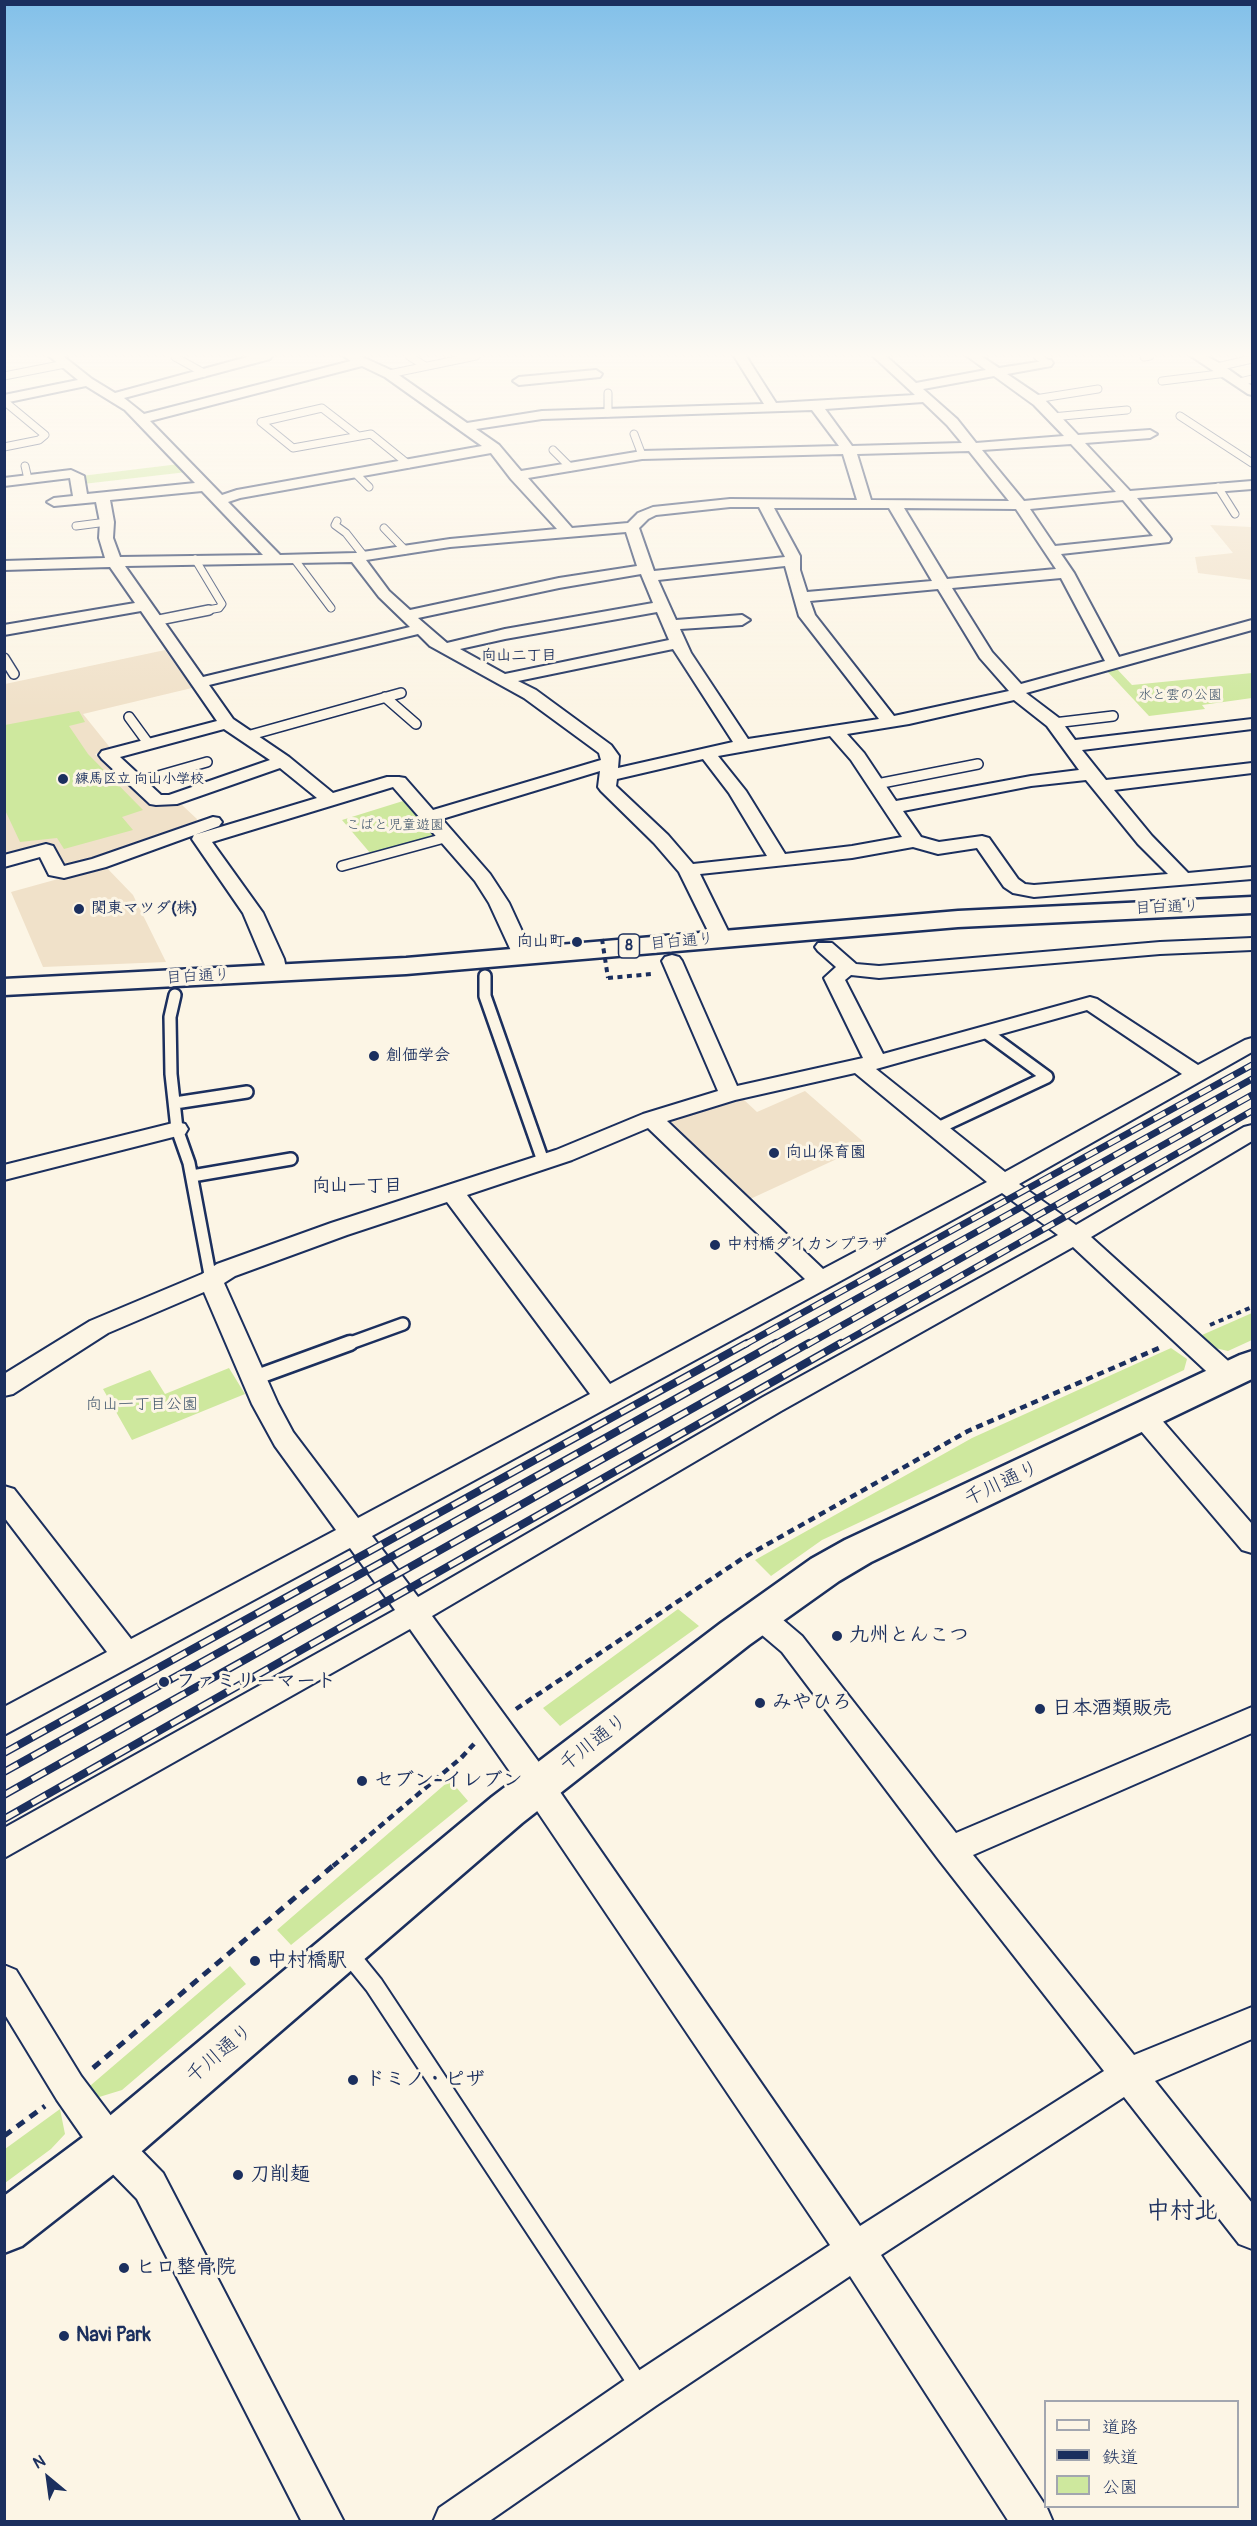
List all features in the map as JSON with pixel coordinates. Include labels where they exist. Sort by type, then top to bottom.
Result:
[{"type":"main road","name":"目白通り","points":[[4,987],[406,966],[958,919],[1252,905]]},
{"type":"main road","name":"目白通り","points":[[4,1004],[662,968],[825,947],[1024,932],[1252,925]]},
{"type":"main road","name":"千川通り","points":[[4,2228],[111,2146],[538,1786],[759,1616],[825,1570],[858,1551],[1240,1370]]},
{"type":"street","points":[[4,482],[25,474]]},
{"type":"street","points":[[66,474],[77,476],[81,499]]},
{"type":"street","points":[[195,474],[276,560]]},
{"type":"street","points":[[218,501],[237,494],[356,474]]},
{"type":"street","points":[[516,476],[529,474]]},
{"type":"street","points":[[856,474],[865,503]]},
{"type":"street","points":[[995,474],[1020,505],[1066,573],[1114,664]]},
{"type":"street","points":[[1051,551],[1164,539],[1106,474]]},
{"type":"street","points":[[516,476],[569,534]]},
{"type":"street","points":[[4,566],[195,560],[295,560],[360,556],[450,543],[632,527],[643,516],[654,511],[730,503],[1020,505],[1252,485]]},
{"type":"street","points":[[54,502],[205,486]]},
{"type":"street","points":[[102,497],[107,522],[106,538],[116,563],[154,621],[227,723],[283,761],[328,799]]},
{"type":"street","points":[[764,503],[793,556],[792,570],[807,616],[890,722]]},
{"type":"street","points":[[894,504],[986,655],[1017,692],[1054,723],[1145,840],[1183,878]]},
{"type":"street","points":[[632,527],[647,573],[678,643],[743,745]]},
{"type":"street","points":[[360,556],[384,594],[420,629],[445,648],[530,694],[605,749],[610,756],[607,786],[661,838],[688,870],[722,939]]},
{"type":"street","points":[[405,616],[559,583],[793,561]]},
{"type":"street","points":[[801,597],[1066,573]]},
{"type":"street","points":[[4,630],[144,606]]},
{"type":"street","points":[[445,648],[505,634],[662,606]]},
{"type":"street","points":[[670,625],[742,620]]},
{"type":"street","points":[[430,817],[607,770],[743,745],[909,720],[1017,692],[1252,625]]},
{"type":"street","points":[[199,683],[420,629]]},
{"type":"street","points":[[503,679],[678,643]]},
{"type":"street","points":[[227,723],[108,755],[156,800],[171,800],[283,761]]},
{"type":"street","points":[[1071,746],[1252,724]]},
{"type":"street","points":[[834,730],[858,757],[894,807],[914,841]]},
{"type":"street","points":[[706,752],[737,791],[779,860]]},
{"type":"street","points":[[894,807],[1031,781],[1097,780],[1252,768]]},
{"type":"street","points":[[4,861],[46,850],[56,871],[64,873],[219,827],[393,781],[399,782],[483,878],[499,903],[523,955]]},
{"type":"street","points":[[183,796],[219,827]]},
{"type":"street","points":[[219,827],[201,839],[253,913],[274,959],[277,973]]},
{"type":"street","points":[[688,870],[852,852],[914,841],[938,848],[982,842],[1011,883],[1026,891],[1252,874]]},
{"type":"street","points":[[825,947],[849,968],[879,972],[1149,948],[1252,944]]},
{"type":"street","points":[[662,968],[730,1094]]},
{"type":"street","points":[[849,968],[834,978],[868,1064],[1003,1183],[1076,1236],[1184,1337],[1240,1370]]},
{"type":"street","points":[[4,1387],[99,1327],[212,1280],[226,1270],[329,1233],[564,1155],[651,1119],[730,1094],[868,1064],[1090,1003],[1198,1075]]},
{"type":"street","points":[[4,1722],[1003,1183],[1252,1044]]},
{"type":"street","points":[[651,1119],[821,1281]]},
{"type":"street","points":[[4,1173],[177,1129]]},
{"type":"street","points":[[4,1844],[414,1613],[772,1404],[1076,1236],[1252,1132]]},
{"type":"street","points":[[453,1192],[605,1396]]},
{"type":"street","points":[[212,1280],[254,1378],[284,1439],[414,1613],[538,1786],[856,2251],[1034,2522]]},
{"type":"street","points":[[1144,1417],[1252,1542]]},
{"type":"street","points":[[4,1496],[127,1656]]},
{"type":"street","points":[[759,1616],[792,1644],[950,1850],[1252,2231]]},
{"type":"street","points":[[950,1850],[1252,1720]]},
{"type":"street","points":[[4,1981],[69,2088],[111,2146],[150,2186],[324,2522]]},
{"type":"street","points":[[453,2522],[643,2391],[968,2176],[1128,2075],[1252,2023]]},
{"type":"lane","points":[[356,474],[369,487]]},
{"type":"lane","points":[[1218,487],[1235,514]]},
{"type":"lane","points":[[337,521],[335,525],[346,532],[360,556]]},
{"type":"lane","points":[[76,526],[107,522]]},
{"type":"lane","points":[[384,528],[405,550]]},
{"type":"lane","points":[[154,621],[219,608],[222,604],[195,560]]},
{"type":"lane","points":[[295,560],[331,608]]},
{"type":"lane","points":[[4,658],[14,674]]},
{"type":"lane","points":[[247,736],[401,693]]},
{"type":"lane","points":[[385,697],[416,724]]},
{"type":"lane","points":[[1054,723],[1113,716]]},
{"type":"lane","points":[[129,717],[148,743]]},
{"type":"lane","points":[[137,783],[207,762]]},
{"type":"lane","points":[[877,784],[978,764]]},
{"type":"lane","points":[[342,866],[448,837]]},
{"type":"lane","points":[[485,976],[485,996],[543,1161]]},
{"type":"lane","points":[[175,995],[170,1017],[171,1074],[177,1129],[192,1176],[212,1280]]},
{"type":"lane","points":[[938,1128],[1047,1077],[987,1033]]},
{"type":"lane","points":[[175,1103],[247,1092]]},
{"type":"lane","points":[[192,1176],[291,1159]]},
{"type":"lane","points":[[254,1378],[403,1324]]},
{"type":"lane","points":[[345,1950],[374,1985],[643,2391]]},
{"type":"path","points":[[602,939],[608,978],[662,968]]},
{"type":"path","points":[[4,2136],[69,2088],[461,1758],[493,1724],[743,1558],[968,1431],[1252,1307]]},
{"type":"shaded area","points":[[1210,525],[1252,527],[1252,580],[1198,573],[1195,557],[1233,553]]},
{"type":"shaded area","name":"練馬区立 向山小学校","points":[[165,650],[192,688],[83,714],[112,750],[95,754],[151,807],[182,805],[197,819],[194,825],[69,867],[61,866],[50,844],[5,856],[5,684]]},
{"type":"shaded area","name":"関東マツダ(株)","points":[[105,866],[133,895],[166,962],[43,967],[11,892]]},
{"type":"shaded area","points":[[805,1091],[867,1145],[748,1200],[670,1128],[673,1119],[731,1099],[742,1098],[757,1112]]},
{"type":"green space","points":[[98,474],[171,474],[83,484],[81,476]]},
{"type":"green space","name":"水と雲の公園","points":[[1116,668],[1132,685],[1252,673],[1252,698],[1202,705],[1205,709],[1149,716],[1106,670]]},
{"type":"green space","points":[[79,711],[85,722],[69,726],[88,754],[143,810],[122,817],[133,830],[64,849],[57,838],[20,842],[5,810],[5,725]]},
{"type":"green space","name":"こばと児童遊園","points":[[403,801],[433,834],[431,837],[371,854],[342,820]]},
{"type":"green space","points":[[1252,1313],[1252,1340],[1228,1351],[1215,1348],[1202,1335]]},
{"type":"green space","points":[[1171,1348],[1187,1359],[1184,1370],[822,1540],[771,1576],[755,1560],[972,1438]]},
{"type":"green space","name":"向山一丁目公園","points":[[229,1368],[245,1394],[132,1440],[103,1389],[150,1370],[165,1394]]},
{"type":"green space","points":[[678,1609],[699,1626],[560,1726],[543,1708]]},
{"type":"green space","points":[[450,1780],[468,1801],[291,1945],[277,1930]]},
{"type":"green space","points":[[230,1966],[246,1984],[122,2090],[96,2098],[84,2091]]},
{"type":"green space","points":[[60,2109],[65,2134],[51,2149],[5,2183],[5,2149]]},
{"type":"railway","points":[[744,1345],[1252,1065]]},
{"type":"railway","points":[[773,1345],[1252,1079]]},
{"type":"railway","points":[[807,1345],[1252,1095]]},
{"type":"railway","points":[[839,1345],[1252,1111]]},
{"type":"railway","points":[[4,1753],[747,1343]]},
{"type":"railway","points":[[4,1772],[776,1343]]},
{"type":"railway","points":[[4,1795],[809,1343]]},
{"type":"railway","points":[[4,1819],[841,1343]]},
{"type":"place","name":"練馬区立 向山小学校","points":[[63,779]]},
{"type":"place","name":"関東マツダ(株)","points":[[79,909]]},
{"type":"place","name":"向山町","points":[[577,942]]},
{"type":"place","name":"創価学会","points":[[374,1056]]},
{"type":"place","name":"向山保育園","points":[[774,1153]]},
{"type":"place","name":"中村橋ダイカンプラザ","points":[[715,1245]]},
{"type":"place","name":"九州とんこつ","points":[[837,1636]]},
{"type":"place","name":"ファミリーマート","points":[[164,1682]]},
{"type":"place","name":"みやひろ","points":[[760,1703]]},
{"type":"place","name":"日本酒類販売","points":[[1040,1709]]},
{"type":"place","name":"セブン-イレブン","points":[[362,1781]]},
{"type":"place","name":"中村橋駅","points":[[255,1961]]},
{"type":"place","name":"ドミノ・ピザ","points":[[353,2080]]},
{"type":"place","name":"刀削麺","points":[[238,2175]]},
{"type":"place","name":"ヒロ整骨院","points":[[124,2268]]},
{"type":"place","name":"Navi Park","points":[[64,2336]]},
{"type":"district","name":"向山二丁目","points":[[519,656]]},
{"type":"district","name":"向山一丁目","points":[[357,1186]]},
{"type":"district","name":"中村北","points":[[1182,2212]]}]
